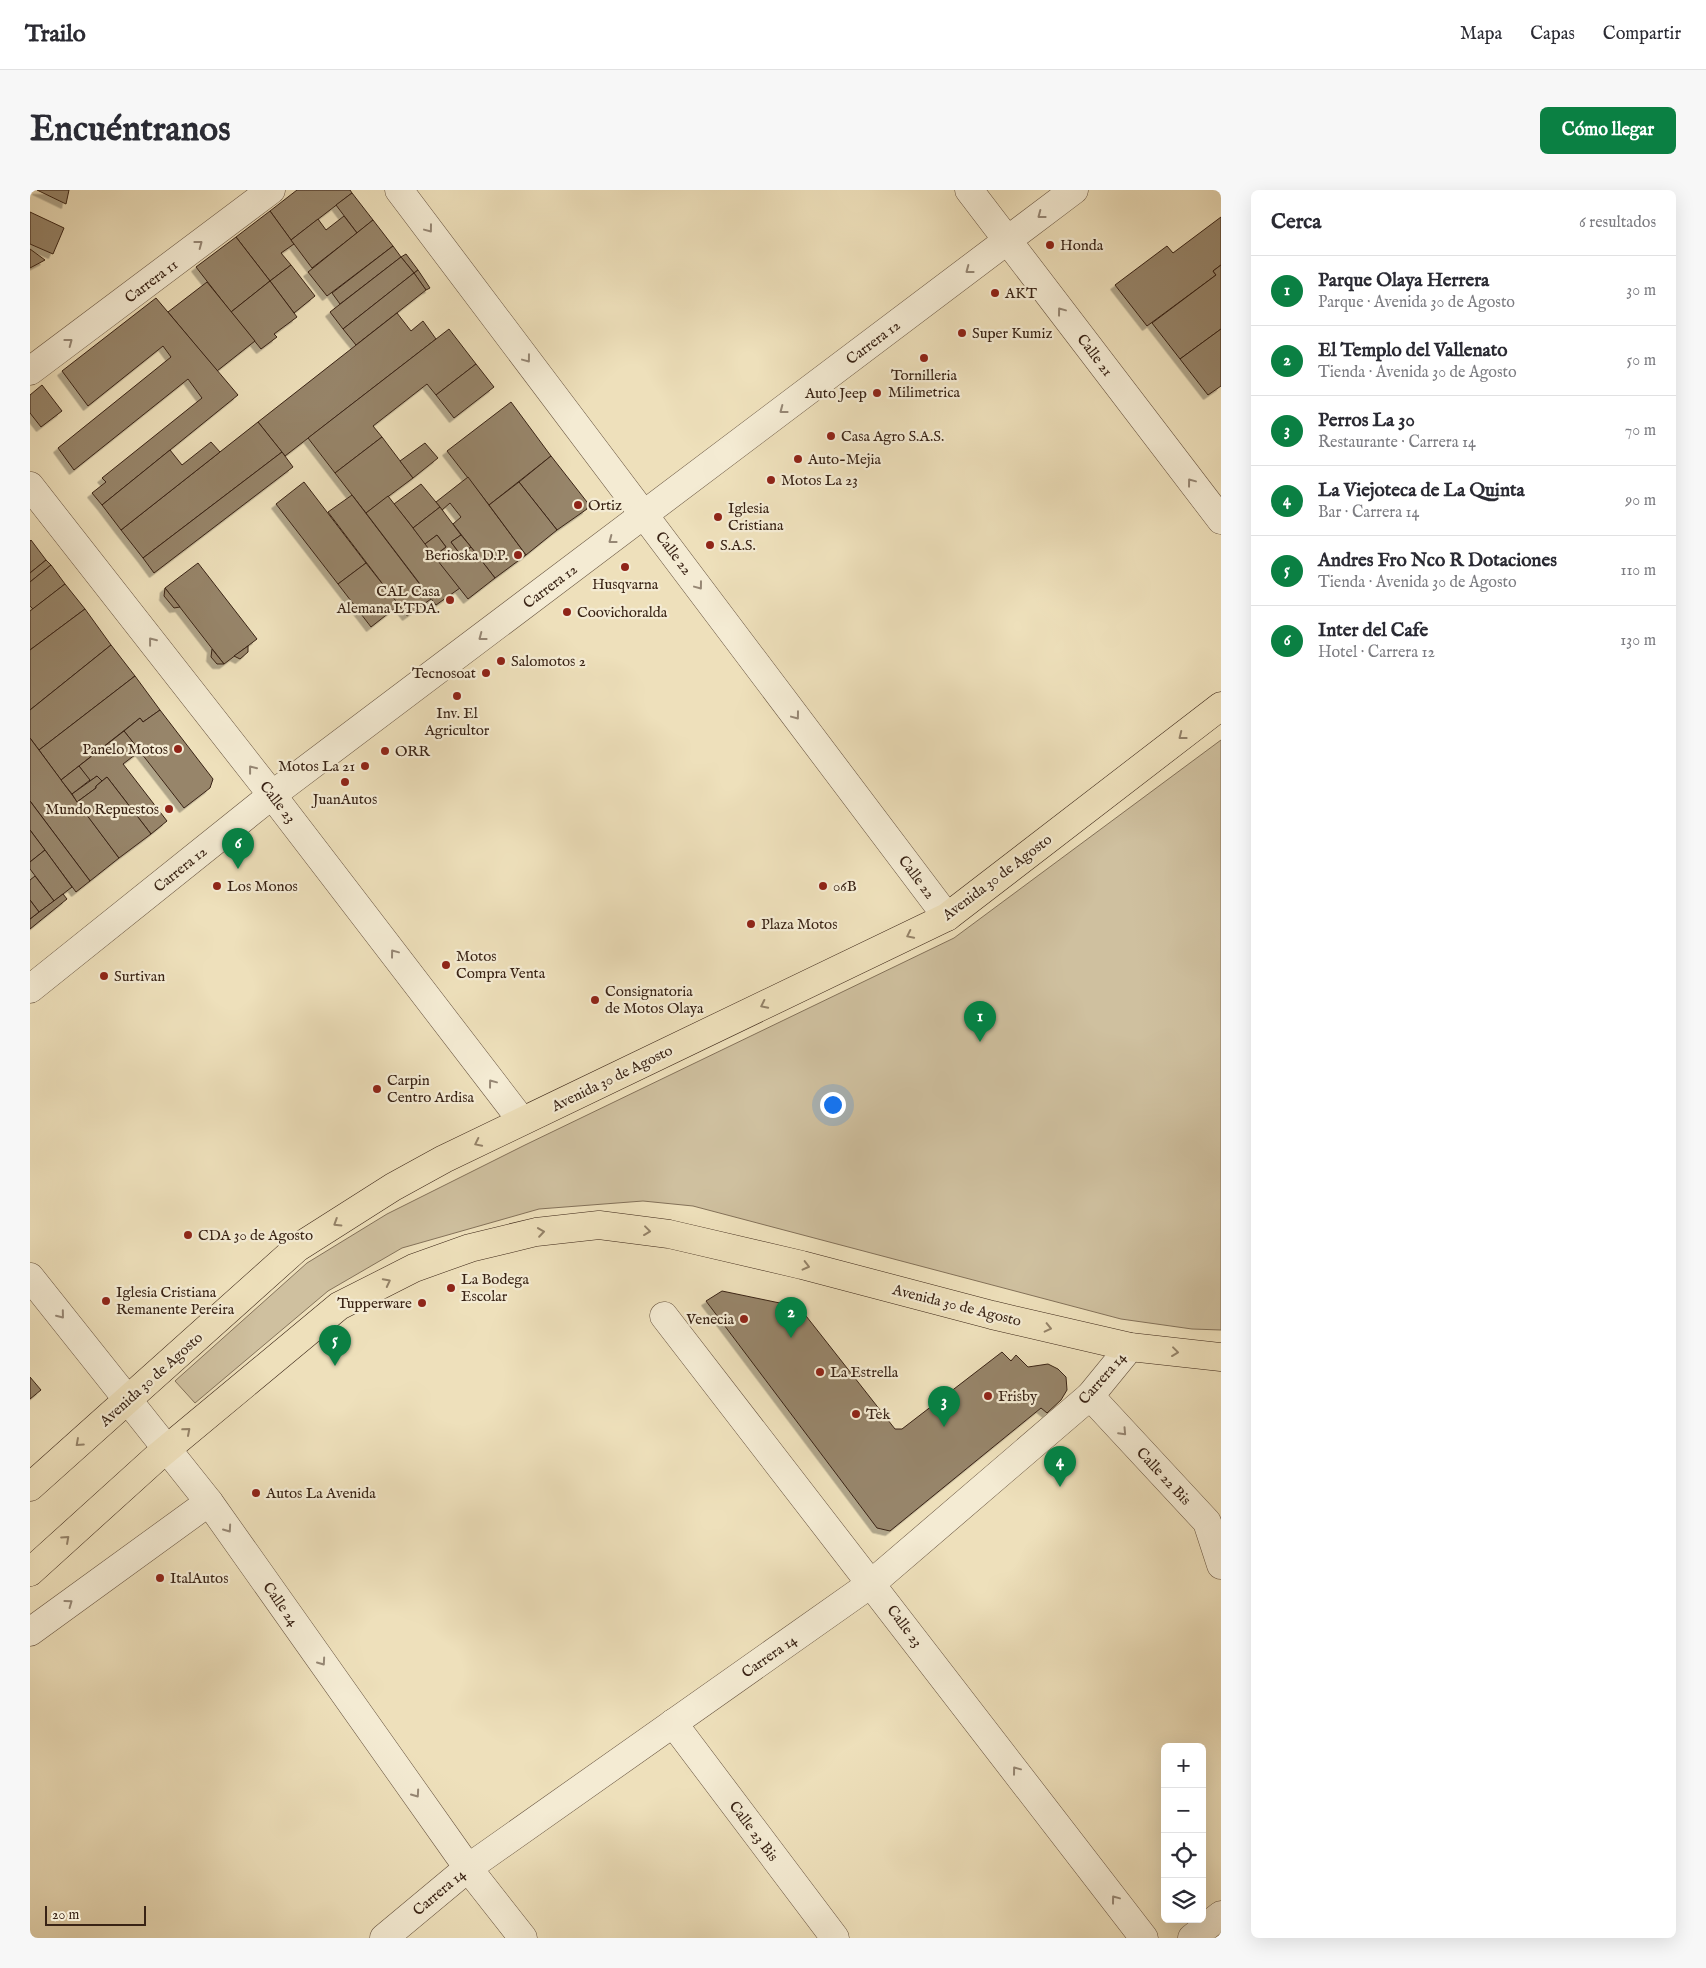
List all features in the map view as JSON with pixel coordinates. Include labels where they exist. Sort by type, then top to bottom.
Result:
[{"type":"main road","name":"Avenida 30 de Agosto","points":[[30,1486],[297,1248],[393,1187],[522,1121],[947,917],[1221,706]]},
{"type":"main road","name":"Avenida 30 de Agosto","points":[[30,1572],[167,1448],[338,1306],[414,1268],[470,1248],[536,1232],[599,1225],[669,1234],[802,1265],[1130,1347],[1221,1357]]},
{"type":"street","name":"Carrera 11","points":[[30,371],[271,190]]},
{"type":"street","name":"Calle 22","points":[[400,190],[947,917]]},
{"type":"street","name":"Calle 21","points":[[969,190],[1221,520]]},
{"type":"street","name":"Carrera 12","points":[[30,989],[272,795],[1074,190]]},
{"type":"street","name":"Calle 23","points":[[30,486],[272,795],[522,1121]]},
{"type":"street","name":"Calle 24","points":[[30,1277],[129,1399],[209,1502],[468,1868],[523,1938]]},
{"type":"street","name":"Calle 23","points":[[664,1316],[872,1583],[1144,1938]]},
{"type":"street","name":"Carrera 14","points":[[384,1938],[468,1868],[872,1583],[1090,1396],[1130,1347]]},
{"type":"street","name":"Calle 22 Bis","points":[[1090,1396],[1207,1522],[1221,1565]]},
{"type":"street","points":[[30,1632],[209,1502]]},
{"type":"street","name":"Calle 23 Bis","points":[[673,1723],[835,1938]]},
{"type":"street","points":[[1192,1938],[1221,1915]]},
{"type":"shaded area","points":[[1221,740],[1221,1330],[1192,1329],[1121,1319],[693,1206],[643,1201],[539,1209],[402,1248],[328,1291],[195,1403],[175,1381],[307,1263],[387,1214],[525,1145],[954,938]]},
{"type":"building","points":[[37,190],[69,190],[66,204]]},
{"type":"building","points":[[297,190],[350,190],[352,193],[291,240],[270,211]]},
{"type":"building","points":[[352,193],[373,220],[357,233],[336,205]]},
{"type":"building","points":[[270,211],[294,244],[281,253],[291,265],[270,281],[236,237]]},
{"type":"building","points":[[30,212],[64,228],[53,254],[30,244]]},
{"type":"building","points":[[344,216],[357,233],[312,268],[291,240],[318,219],[326,230]]},
{"type":"building","points":[[1221,217],[1221,265],[1213,271],[1216,275],[1147,326],[1115,285],[1167,246],[1173,253]]},
{"type":"building","points":[[373,220],[393,246],[327,296],[308,272]]},
{"type":"building","points":[[236,237],[270,281],[231,312],[196,267]]},
{"type":"building","points":[[393,246],[401,257],[340,304],[332,293]]},
{"type":"building","points":[[30,249],[45,260],[30,268]]},
{"type":"building","points":[[406,254],[418,270],[414,273],[401,257]]},
{"type":"building","points":[[401,257],[414,273],[343,329],[330,312]]},
{"type":"building","points":[[291,265],[315,296],[294,313],[270,281]]},
{"type":"building","points":[[1221,265],[1221,329],[1180,359],[1152,323],[1216,275],[1213,271]]},
{"type":"building","points":[[418,270],[430,288],[426,290],[414,273]]},
{"type":"building","points":[[414,273],[426,290],[356,345],[343,329]]},
{"type":"building","points":[[270,281],[297,317],[274,334],[277,337],[261,349],[231,312]]},
{"type":"building","points":[[207,282],[255,341],[217,371],[168,312]]},
{"type":"building","points":[[156,298],[238,395],[102,505],[92,493],[106,482],[102,478],[202,398],[188,379],[74,470],[58,448],[171,357],[163,346],[88,406],[62,371]]},
{"type":"building","points":[[397,313],[411,331],[423,321],[436,339],[285,456],[258,422]]},
{"type":"building","points":[[449,329],[476,364],[436,395],[427,384],[373,426],[382,437],[335,473],[308,438]]},
{"type":"building","points":[[1221,329],[1221,386],[1208,395],[1180,359]]},
{"type":"building","points":[[476,364],[494,387],[454,418],[436,395]]},
{"type":"building","points":[[42,385],[62,411],[41,427],[30,413],[30,395]]},
{"type":"building","points":[[511,402],[551,456],[489,505],[447,451]]},
{"type":"building","points":[[258,422],[282,452],[143,558],[121,530]]},
{"type":"building","points":[[382,437],[413,478],[366,513],[335,473]]},
{"type":"building","points":[[211,442],[220,452],[121,530],[102,505],[170,450],[182,465]]},
{"type":"building","points":[[425,443],[438,458],[413,478],[400,461]]},
{"type":"building","points":[[282,452],[293,467],[154,573],[143,558]]},
{"type":"building","points":[[551,456],[587,502],[587,509],[557,530],[519,482]]},
{"type":"building","points":[[468,477],[526,555],[495,578],[453,524],[461,517],[450,503],[442,510],[436,502]]},
{"type":"building","points":[[304,482],[366,563],[338,584],[276,504]]},
{"type":"building","points":[[519,482],[557,530],[526,555],[489,505]]},
{"type":"building","points":[[421,484],[440,507],[413,528],[394,504]]},
{"type":"building","points":[[352,495],[431,599],[407,616],[328,512]]},
{"type":"building","points":[[388,496],[460,588],[436,605],[366,513]]},
{"type":"building","points":[[440,507],[461,535],[451,542],[460,554],[471,547],[495,578],[468,599],[434,556],[446,547],[437,535],[425,544],[413,528]]},
{"type":"building","points":[[437,535],[446,547],[434,556],[425,544]]},
{"type":"building","points":[[461,535],[471,547],[460,554],[451,542]]},
{"type":"building","points":[[30,541],[46,560],[30,573]]},
{"type":"building","points":[[46,560],[51,565],[30,582],[30,573]]},
{"type":"building","points":[[198,563],[257,639],[224,664],[165,588]]},
{"type":"building","points":[[366,563],[399,605],[371,627],[338,584]]},
{"type":"building","points":[[51,565],[65,584],[33,609],[30,606],[30,582]]},
{"type":"building","points":[[65,584],[85,609],[30,650],[30,611]]},
{"type":"building","points":[[165,588],[180,607],[174,608],[164,596]]},
{"type":"building","points":[[85,609],[111,645],[30,710],[30,650]]},
{"type":"building","points":[[111,645],[135,676],[39,750],[30,738],[30,710]]},
{"type":"building","points":[[248,646],[248,652],[240,659],[234,656]]},
{"type":"building","points":[[212,649],[224,664],[217,664],[211,657]]},
{"type":"building","points":[[135,676],[160,710],[143,722],[140,718],[61,780],[39,750]]},
{"type":"building","points":[[160,710],[213,779],[210,788],[184,808],[124,731],[140,718],[143,722]]},
{"type":"building","points":[[124,731],[140,751],[123,764],[167,821],[151,834],[107,777],[102,781],[97,776],[90,781],[79,766]]},
{"type":"building","points":[[30,738],[119,858],[90,881],[30,801]]},
{"type":"building","points":[[79,766],[90,780],[72,794],[61,780]]},
{"type":"building","points":[[97,776],[102,781],[96,788],[77,802],[72,794]]},
{"type":"building","points":[[107,777],[151,834],[119,858],[77,802]]},
{"type":"building","points":[[30,801],[90,881],[76,892],[30,830]]},
{"type":"building","points":[[30,830],[45,850],[30,862]]},
{"type":"building","points":[[45,850],[72,887],[54,901],[30,869],[30,862]]},
{"type":"building","points":[[35,876],[54,901],[39,912],[30,900],[30,880]]},
{"type":"building","points":[[63,894],[67,899],[30,929],[30,919]]},
{"type":"building","points":[[30,900],[39,912],[30,919]]},
{"type":"building","points":[[722,1291],[799,1307],[895,1429],[902,1429],[1002,1352],[1011,1361],[1016,1355],[1028,1367],[1048,1364],[1058,1369],[1066,1377],[1067,1390],[1061,1400],[1047,1413],[1041,1408],[890,1531],[877,1528],[706,1301]]},
{"type":"building","points":[[30,1377],[41,1390],[30,1399]]},
{"type":"place","name":"Honda","points":[[1050,245]]},
{"type":"place","name":"AKT","points":[[995,293]]},
{"type":"place","name":"Super Kumiz","points":[[962,333]]},
{"type":"place","name":"Tornilleria Milimetrica","points":[[924,358]]},
{"type":"place","name":"Auto Jeep","points":[[877,393]]},
{"type":"place","name":"Casa Agro S.A.S.","points":[[831,436]]},
{"type":"place","name":"Auto-Mejia","points":[[798,459]]},
{"type":"place","name":"Motos La 23","points":[[771,480]]},
{"type":"place","name":"Ortiz","points":[[578,505]]},
{"type":"place","name":"Iglesia Cristiana","points":[[718,517]]},
{"type":"place","name":"S.A.S.","points":[[710,545]]},
{"type":"place","name":"Berioska D.P.","points":[[518,555]]},
{"type":"place","name":"Husqvarna","points":[[625,567]]},
{"type":"place","name":"CAL Casa Alemana LTDA.","points":[[450,600]]},
{"type":"place","name":"Coovichoralda","points":[[567,612]]},
{"type":"place","name":"Salomotos 2","points":[[501,661]]},
{"type":"place","name":"Tecnosoat","points":[[486,673]]},
{"type":"place","name":"Inv. El Agricultor","points":[[457,696]]},
{"type":"place","name":"Panelo Motos","points":[[178,749]]},
{"type":"place","name":"ORR","points":[[385,751]]},
{"type":"place","name":"Motos La 21","points":[[365,766]]},
{"type":"place","name":"JuanAutos","points":[[345,782]]},
{"type":"place","name":"Mundo Repuestos","points":[[169,809]]},
{"type":"place","name":"Inter del Cafe","points":[[238,869]]},
{"type":"place","name":"Los Monos","points":[[217,886]]},
{"type":"place","name":"06B","points":[[823,886]]},
{"type":"place","name":"Plaza Motos","points":[[751,924]]},
{"type":"place","name":"Motos Compra Venta","points":[[446,965]]},
{"type":"place","name":"Surtivan","points":[[104,976]]},
{"type":"place","name":"Consignatoria de Motos Olaya","points":[[595,1000]]},
{"type":"place","name":"Parque Olaya Herrera","points":[[980,1042]]},
{"type":"place","name":"Carpin Centro Ardisa","points":[[377,1089]]},
{"type":"place","name":"CDA 30 de Agosto","points":[[188,1235]]},
{"type":"place","name":"La Bodega Escolar","points":[[451,1288]]},
{"type":"place","name":"Iglesia Cristiana Remanente Pereira","points":[[106,1301]]},
{"type":"place","name":"Tupperware","points":[[422,1303]]},
{"type":"place","name":"Venecia","points":[[744,1319]]},
{"type":"place","name":"El Templo del Vallenato","points":[[791,1338]]},
{"type":"place","name":"Andres Fro Nco R Dotaciones","points":[[335,1366]]},
{"type":"place","name":"La Estrella","points":[[820,1372]]},
{"type":"place","name":"Frisby","points":[[988,1396]]},
{"type":"place","name":"Tek","points":[[856,1414]]},
{"type":"place","name":"Perros La 30","points":[[944,1427]]},
{"type":"place","name":"La Viejoteca de La Quinta","points":[[1060,1487]]},
{"type":"place","name":"Autos La Avenida","points":[[256,1493]]},
{"type":"place","name":"ItalAutos","points":[[160,1578]]}]
